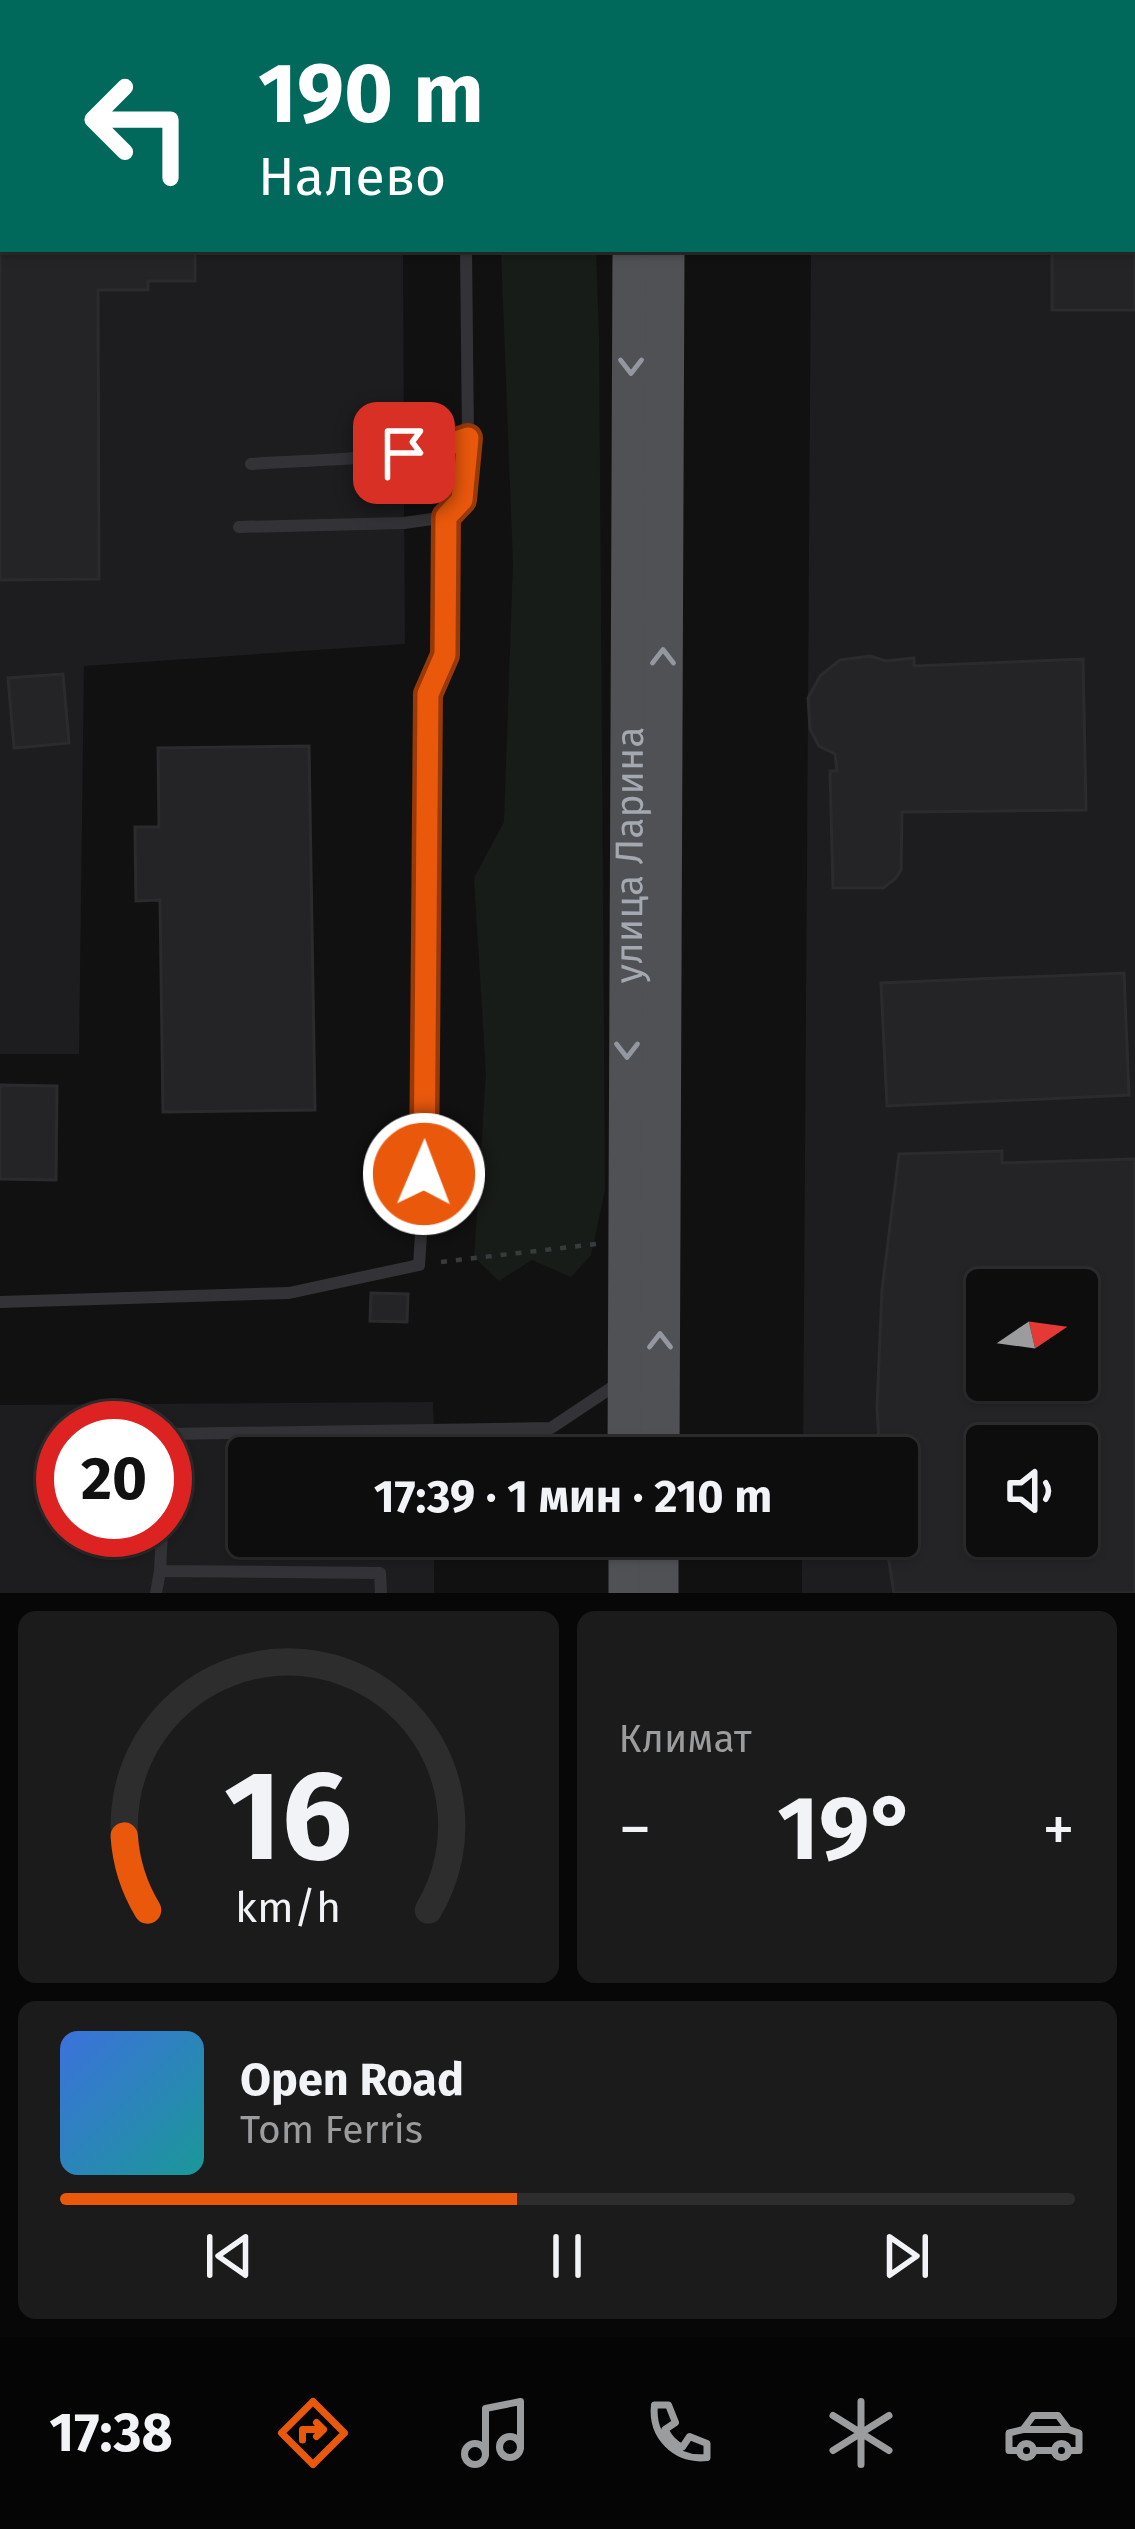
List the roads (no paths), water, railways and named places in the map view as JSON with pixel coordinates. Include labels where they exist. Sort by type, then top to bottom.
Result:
[{"type":"main road","name":"улица Ларина","points":[[627,1437],[632,252]]},
{"type":"main road","name":"улица Ларина","points":[[660,1437],[665,252]]},
{"type":"main road","points":[[628,1557],[628,1593]]},
{"type":"main road","points":[[659,1557],[659,1593]]},
{"type":"lane","points":[[239,526],[404,523],[446,517],[462,500],[468,438],[466,252]]},
{"type":"lane","points":[[251,464],[404,453],[468,438]]},
{"type":"lane","points":[[0,1302],[289,1293],[418,1264],[424,1174],[428,694],[445,655],[446,517]]},
{"type":"lane","points":[[192,1434],[551,1429],[626,1378]]},
{"type":"lane","points":[[156,1593],[161,1557]]},
{"type":"lane","points":[[160,1571],[380,1574],[381,1593]]}]
